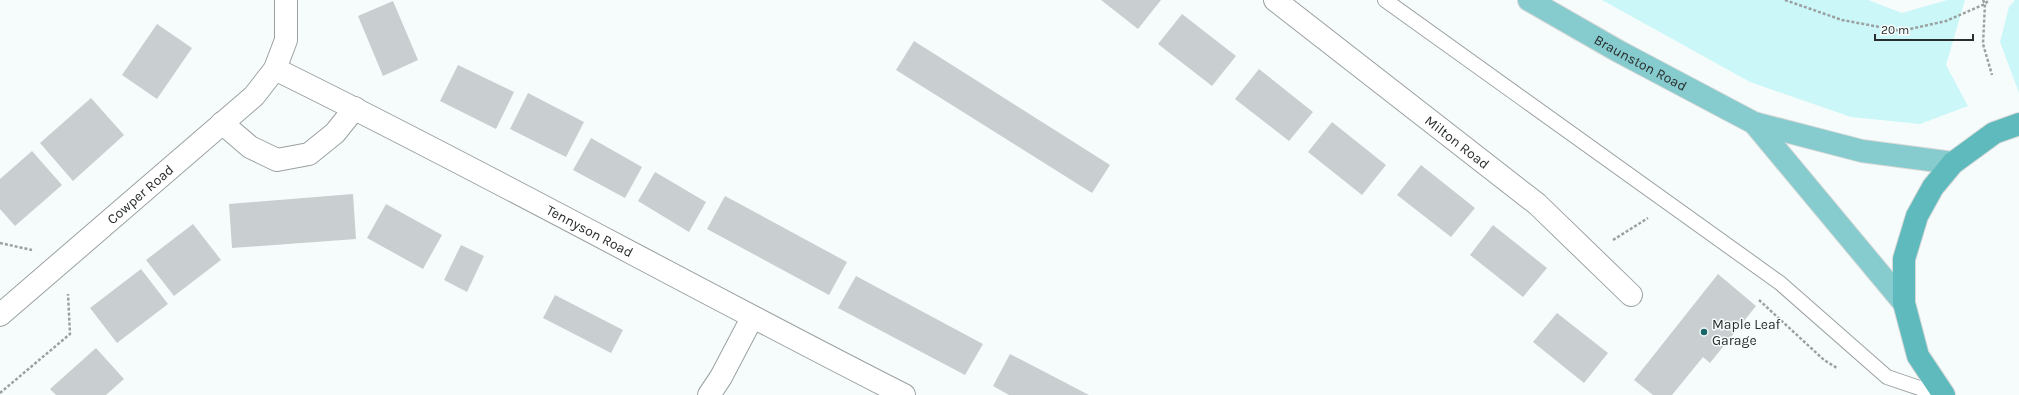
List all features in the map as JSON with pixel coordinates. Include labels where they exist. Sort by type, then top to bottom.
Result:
[{"type":"highway","points":[[1944,395],[1918,356],[1904,303],[1904,259],[1917,216],[1933,186],[1953,163],[1994,133],[2019,124]]},
{"type":"main road","name":"Braunston Road","points":[[1529,0],[1618,51],[1754,123],[1862,151],[1953,163]]},
{"type":"main road","name":"Braunston Road","points":[[1754,123],[1904,303]]},
{"type":"street","name":"Cowper Road","points":[[0,315],[66,256],[254,96],[275,69],[286,40],[286,0]]},
{"type":"street","name":"Milton Road","points":[[1274,0],[1537,204],[1631,295]]},
{"type":"street","name":"Tennyson Road","points":[[275,69],[355,108],[752,318],[904,395]]},
{"type":"street","points":[[222,123],[250,147],[277,160],[309,154],[335,133],[355,108]]},
{"type":"street","points":[[708,395],[721,377],[752,318]]},
{"type":"lane","points":[[1385,0],[1780,283],[1887,378],[1940,395]]},
{"type":"path","points":[[1785,0],[1842,20],[1901,31],[1946,21],[1985,4],[1989,0]]},
{"type":"path","points":[[1983,0],[1985,4],[1983,44],[1992,75]]},
{"type":"path","points":[[1589,254],[1652,216]]},
{"type":"path","points":[[0,393],[70,334],[66,256]]},
{"type":"path","points":[[1756,298],[1824,360],[1842,372]]},
{"type":"shaded area","points":[[1602,0],[1868,0],[1902,13],[1947,0],[1965,0],[1946,65],[1968,106],[1920,124],[1851,117],[1750,82]]},
{"type":"shaded area","points":[[2015,0],[2019,0],[2019,93],[2000,42],[2009,7]]},
{"type":"building","points":[[1101,0],[1161,0],[1138,29]]},
{"type":"building","points":[[393,1],[418,60],[383,76],[358,16]]},
{"type":"building","points":[[1182,14],[1236,56],[1212,86],[1158,44]]},
{"type":"building","points":[[157,24],[192,48],[157,99],[122,75]]},
{"type":"building","points":[[914,41],[1110,165],[1092,193],[896,70]]},
{"type":"building","points":[[458,65],[514,92],[496,129],[440,101]]},
{"type":"building","points":[[1259,69],[1313,112],[1289,141],[1235,99]]},
{"type":"building","points":[[528,93],[584,122],[566,157],[510,129]]},
{"type":"building","points":[[91,98],[124,135],[73,181],[40,143]]},
{"type":"building","points":[[1332,122],[1386,165],[1362,195],[1308,152]]},
{"type":"building","points":[[591,138],[642,167],[625,198],[573,170]]},
{"type":"building","points":[[32,151],[62,185],[15,226],[0,209],[0,179]]},
{"type":"building","points":[[1421,165],[1475,208],[1451,237],[1397,195]]},
{"type":"building","points":[[655,172],[706,202],[689,232],[638,201]]},
{"type":"building","points":[[353,194],[356,239],[232,248],[229,204]]},
{"type":"building","points":[[725,196],[847,262],[829,295],[707,229]]},
{"type":"building","points":[[386,204],[442,235],[423,269],[367,238]]},
{"type":"building","points":[[193,224],[221,260],[174,296],[146,260]]},
{"type":"building","points":[[1493,225],[1547,268],[1523,297],[1470,255]]},
{"type":"building","points":[[461,245],[484,256],[467,292],[444,280]]},
{"type":"building","points":[[141,269],[168,304],[117,343],[90,308]]},
{"type":"building","name":"Maple Leaf Garage","points":[[1718,274],[1756,306],[1710,363],[1703,357],[1672,395],[1653,395],[1634,380]]},
{"type":"building","points":[[856,276],[983,344],[965,375],[838,308]]},
{"type":"building","points":[[555,295],[623,330],[611,353],[543,318]]},
{"type":"building","points":[[1557,313],[1608,353],[1584,383],[1533,342]]},
{"type":"building","points":[[96,348],[124,379],[106,395],[56,395],[50,389]]},
{"type":"building","points":[[1010,354],[1089,395],[1009,395],[993,386]]},
{"type":"place","name":"Maple Leaf Garage","points":[[1704,332]]}]
